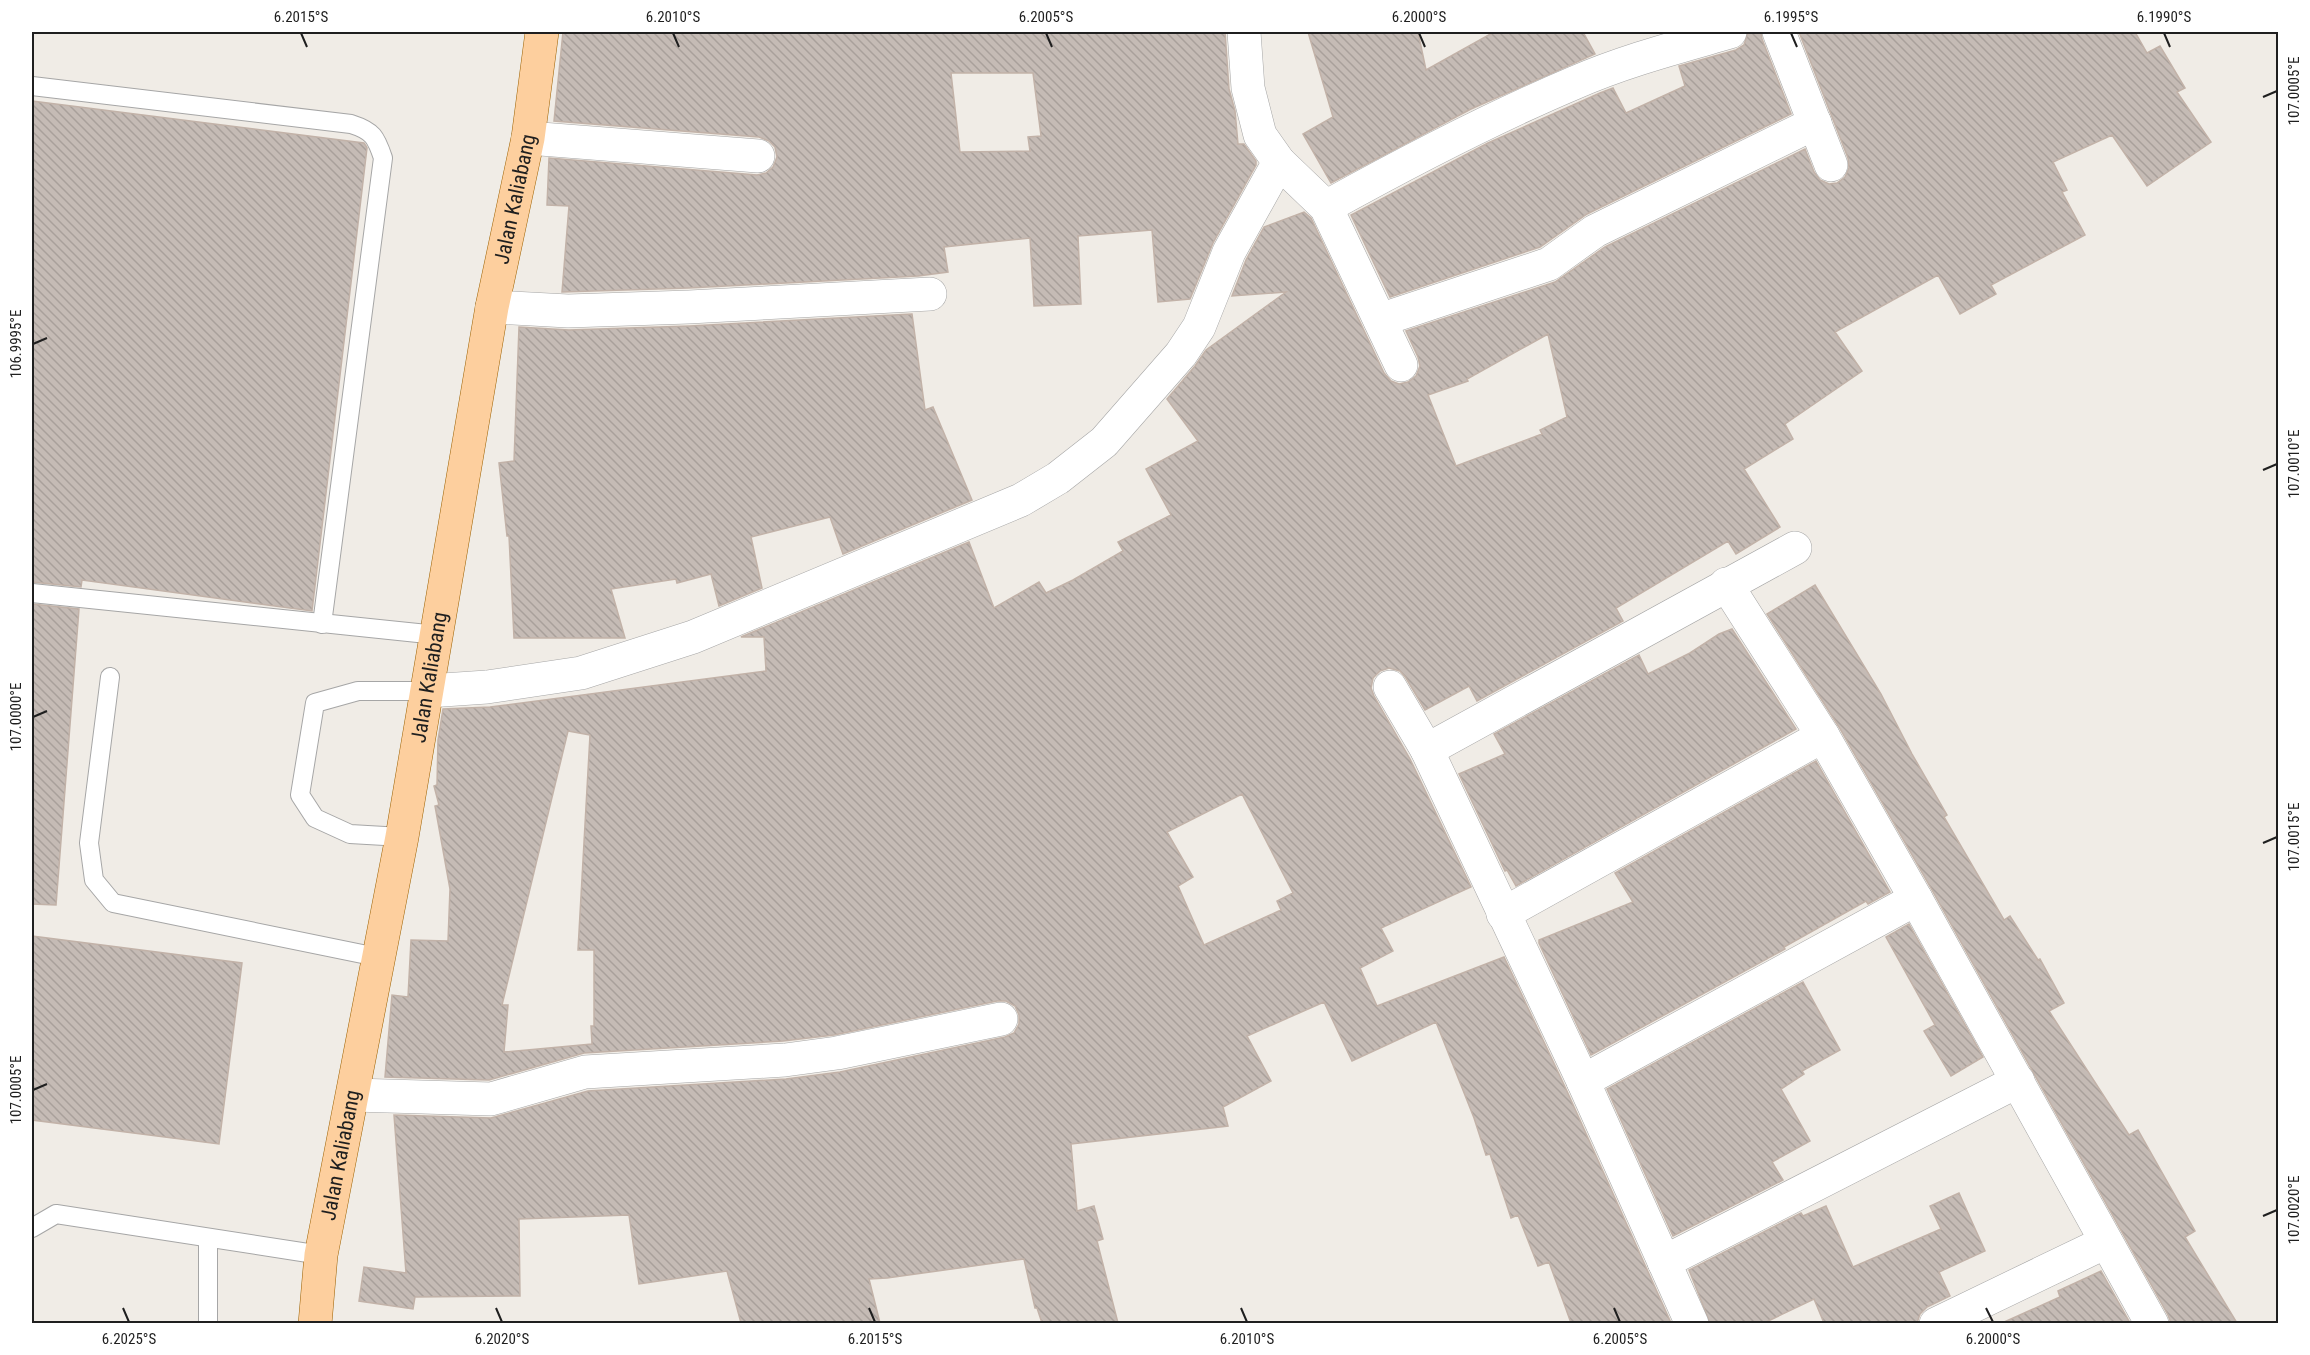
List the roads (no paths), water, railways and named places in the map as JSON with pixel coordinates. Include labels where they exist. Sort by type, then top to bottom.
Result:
[{"type":"main road","name":"Jalan Kaliabang","points":[[315,1323],[321,1255],[402,837],[492,307],[528,138],[542,32]]},
{"type":"street","points":[[1244,32],[1248,88],[1260,135],[1279,162],[1326,207],[1401,365]]},
{"type":"street","points":[[1326,207],[1439,145],[1575,82],[1635,60],[1730,32]]},
{"type":"street","points":[[1779,32],[1831,165]]},
{"type":"street","points":[[1380,320],[1549,264],[1595,231],[1815,123]]},
{"type":"street","points":[[528,138],[758,156]]},
{"type":"street","points":[[428,691],[535,681],[581,673],[693,637],[1021,500],[1058,478],[1104,442],[1181,354],[1199,327],[1228,252],[1279,162]]},
{"type":"street","points":[[492,307],[590,310],[930,294]]},
{"type":"street","points":[[1426,750],[1795,548]]},
{"type":"street","points":[[1726,584],[1823,736],[2152,1323]]},
{"type":"street","points":[[1390,687],[1426,750],[1583,1081],[1692,1323]]},
{"type":"street","points":[[1503,915],[1823,736]]},
{"type":"street","points":[[1583,1081],[1916,899]]},
{"type":"street","points":[[353,1095],[491,1099],[585,1072],[785,1060],[837,1053],[1000,1019]]},
{"type":"street","points":[[1664,1262],[2018,1081]]},
{"type":"street","points":[[1936,1323],[2106,1242]]},
{"type":"lane","points":[[32,86],[351,124],[366,129],[376,139],[383,158],[322,624]]},
{"type":"lane","points":[[32,593],[437,635]]},
{"type":"lane","points":[[110,677],[89,843],[94,880],[113,903],[377,957]]},
{"type":"lane","points":[[402,837],[350,834],[315,818],[300,795],[315,703],[358,690],[428,691]]},
{"type":"lane","points":[[32,1228],[56,1214],[321,1255]]},
{"type":"lane","points":[[208,1239],[208,1323]]}]
